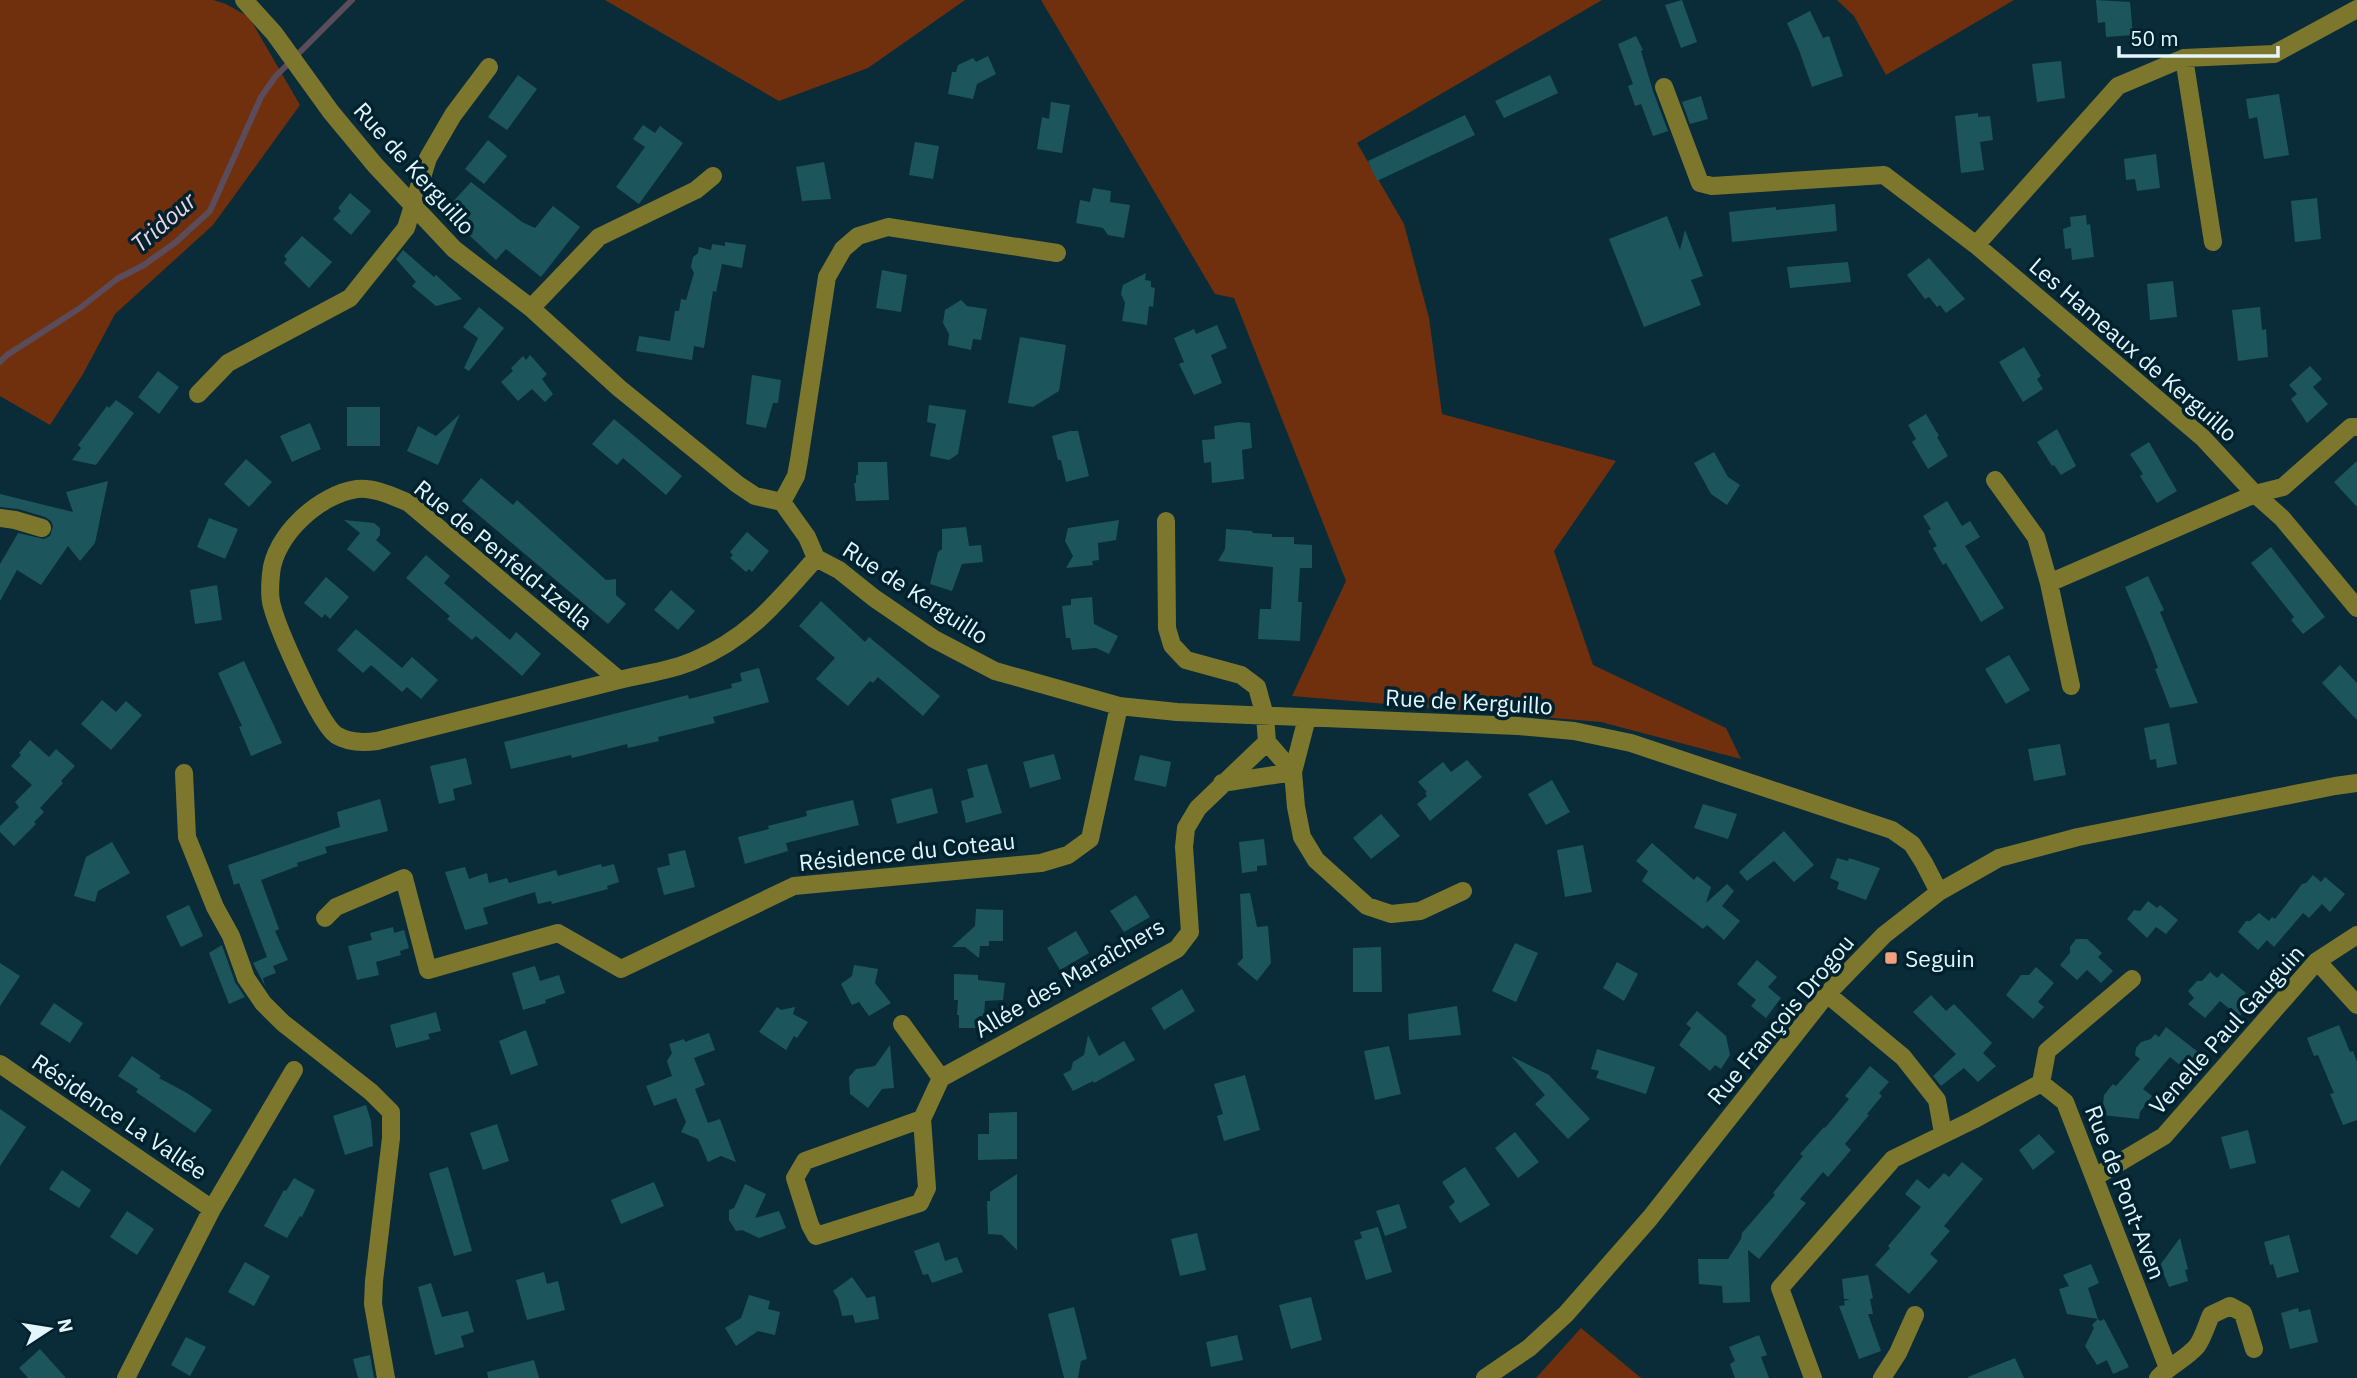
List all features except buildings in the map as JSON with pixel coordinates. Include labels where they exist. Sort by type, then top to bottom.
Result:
[{"type":"street","name":"Rue de Kerguillo","points":[[244,0],[274,33],[357,144],[454,249],[531,308],[619,388],[737,484],[755,496],[782,502],[807,537],[816,558],[839,570],[934,639],[995,671],[1119,706],[1177,712],[1518,726],[1574,731],[1631,743],[1892,830],[1912,844],[1939,892]]},
{"type":"street","points":[[1976,245],[2118,86],[2184,58],[2274,54],[2357,9]]},
{"type":"street","points":[[2184,58],[2213,242]]},
{"type":"street","points":[[198,394],[228,363],[350,298],[406,229],[428,158],[453,115],[489,67]]},
{"type":"street","name":"Les Hameaux de Kerguillo","points":[[1664,87],[1700,183],[1712,186],[1884,175],[1976,245],[2203,438],[2255,494],[2282,518],[2357,608]]},
{"type":"street","points":[[531,308],[599,237],[696,190],[713,176]]},
{"type":"street","points":[[782,502],[796,476],[827,277],[843,250],[858,236],[888,228],[1057,253]]},
{"type":"street","points":[[2049,583],[2255,494],[2283,487],[2351,427],[2357,427]]},
{"type":"street","points":[[1996,480],[2036,537],[2049,583],[2071,686]]},
{"type":"street","name":"Rue de Penfeld-Izella","points":[[619,680],[409,503],[386,494],[359,489],[330,498],[302,515],[283,540],[271,570],[271,602],[278,624],[320,713],[334,734],[354,743],[377,741],[691,662],[727,643],[763,618],[816,558]]},
{"type":"street","points":[[0,518],[43,528]]},
{"type":"street","points":[[1166,521],[1167,628],[1172,645],[1186,660],[1241,675],[1257,687],[1265,716],[1267,742],[1293,772]]},
{"type":"street","name":"Résidence du Coteau","points":[[325,918],[336,907],[404,878],[428,970],[558,933],[621,969],[794,886],[1041,863],[1068,855],[1090,839],[1119,706]]},
{"type":"street","points":[[1307,718],[1293,772],[1301,837],[1316,860],[1367,906],[1391,914],[1420,911],[1463,891]]},
{"type":"street","name":"Allée des Maraîchers","points":[[941,1078],[1177,949],[1190,932],[1184,847],[1186,828],[1198,808],[1267,742]]},
{"type":"street","points":[[1222,783],[1293,772]]},
{"type":"street","points":[[184,773],[187,836],[215,907],[231,936],[246,978],[263,1003],[283,1023],[371,1092],[391,1112],[391,1138],[373,1304],[386,1378]]},
{"type":"street","name":"Rue François Drogou","points":[[1485,1378],[1529,1349],[1566,1314],[1650,1218],[1827,994],[1884,935],[1939,892],[1999,858],[2078,837],[2357,783]]},
{"type":"street","name":"Venelle Paul Gauguin","points":[[2095,1177],[2164,1136],[2317,961],[2357,935]]},
{"type":"street","points":[[2317,961],[2357,1006]]},
{"type":"street","points":[[1813,1378],[1780,1288],[1893,1159],[2041,1083],[2048,1051],[2132,979]]},
{"type":"street","points":[[1827,994],[1903,1057],[1937,1100],[1943,1133]]},
{"type":"street","points":[[902,1024],[941,1078],[922,1119],[927,1188],[920,1203],[816,1236],[795,1178],[805,1161],[922,1119]]},
{"type":"street","name":"Résidence La Vallée","points":[[0,1064],[212,1209]]},
{"type":"street","name":"Résidence La Vallée","points":[[126,1378],[212,1209],[294,1070]]},
{"type":"street","name":"Rue de Pont-Aven","points":[[2041,1083],[2065,1102],[2095,1177],[2163,1373]]},
{"type":"street","points":[[2163,1373],[2197,1345],[2211,1315],[2230,1306],[2243,1313],[2254,1349]]},
{"type":"street","points":[[1882,1378],[1898,1353],[1915,1315]]},
{"type":"shaded area","points":[[0,0],[213,0],[226,4],[249,17],[300,105],[213,225],[115,314],[83,374],[50,425],[0,396]]},
{"type":"shaded area","points":[[605,0],[965,0],[868,68],[779,101]]},
{"type":"shaded area","points":[[1041,0],[1602,0],[1357,143],[1404,224],[1429,318],[1442,414],[1616,461],[1554,551],[1593,665],[1726,728],[1741,759],[1601,722],[1292,696],[1346,581],[1234,298],[1215,294]]},
{"type":"shaded area","points":[[1837,0],[2014,0],[1886,75],[1854,16]]},
{"type":"shaded area","points":[[1581,1328],[1641,1378],[1536,1378]]},
{"type":"waterway","name":"Tridour","points":[[0,362],[80,308],[117,279],[144,265],[176,242],[210,211],[261,97],[275,77],[352,0]]},
{"type":"place","name":"Seguin","points":[[1891,958]]}]
